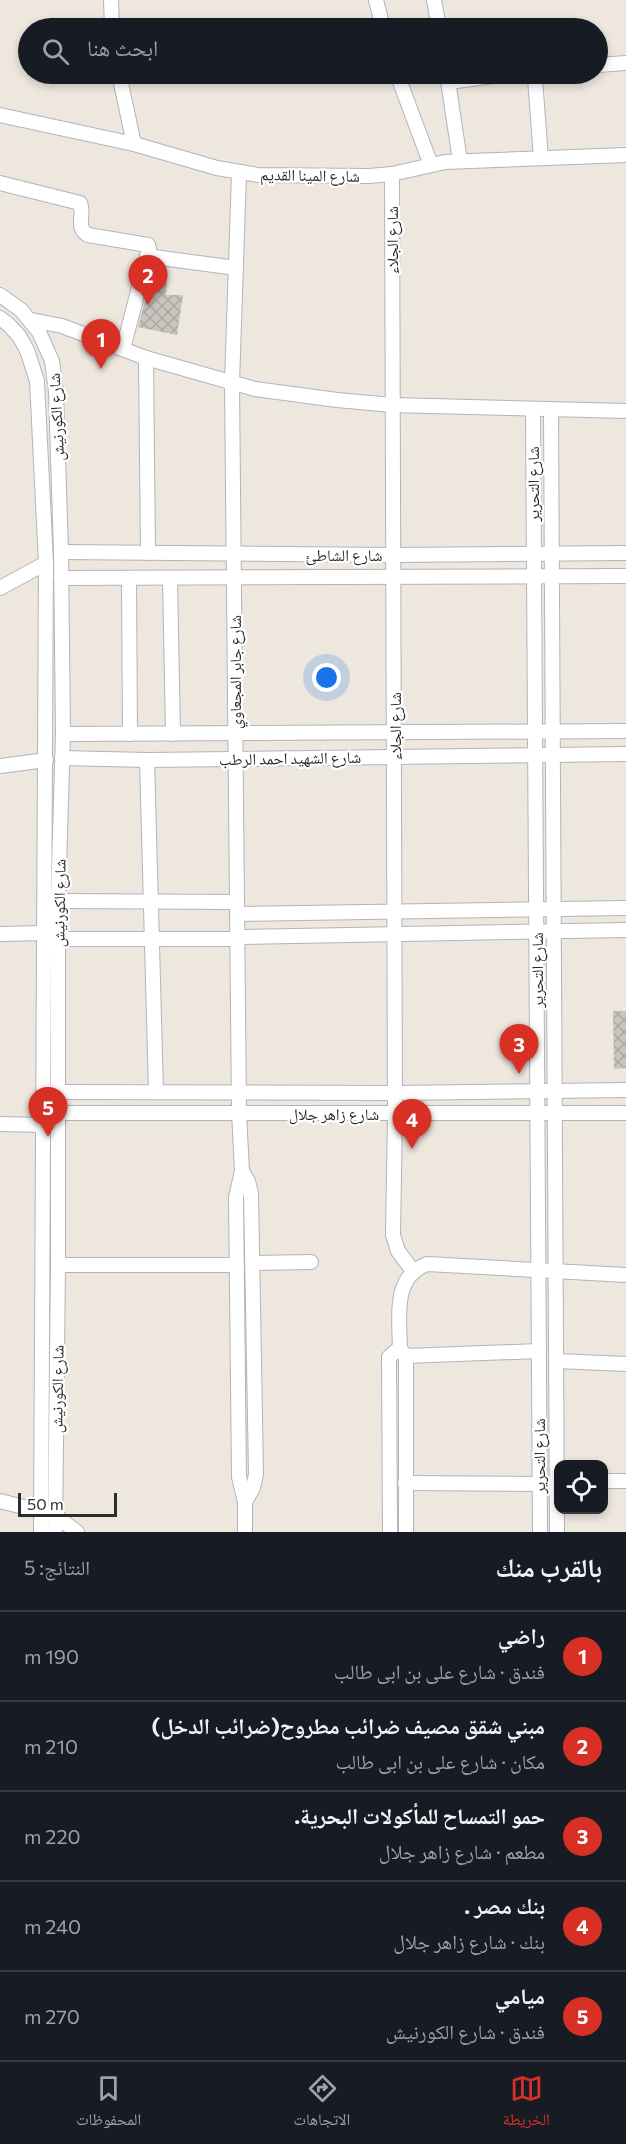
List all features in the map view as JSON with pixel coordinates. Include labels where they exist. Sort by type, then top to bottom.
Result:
[{"type":"street","points":[[111,0],[112,18]]},
{"type":"street","points":[[376,0],[380,18]]},
{"type":"street","points":[[434,0],[437,18]]},
{"type":"street","points":[[608,64],[626,63]]},
{"type":"street","points":[[121,84],[134,144]]},
{"type":"street","points":[[401,84],[431,165]]},
{"type":"street","points":[[449,84],[460,161]]},
{"type":"street","points":[[537,84],[541,158]]},
{"type":"street","name":"شارع المينا القديم","points":[[0,115],[134,144],[217,168],[258,175],[369,176],[460,161],[626,155]]},
{"type":"street","name":"شارع جابر المجعاوي","points":[[239,172],[232,383],[239,1113],[242,1171],[237,1190],[239,1477],[245,1502],[245,1532]]},
{"type":"street","name":"شارع الجلاء","points":[[392,174],[395,757],[393,1235],[398,1251],[413,1271]]},
{"type":"street","points":[[0,183],[78,202],[82,207],[80,227],[84,233],[147,243],[149,247],[147,256],[123,349]]},
{"type":"street","points":[[147,256],[236,268]]},
{"type":"street","name":"شارع الكورنيش","points":[[0,295],[21,310],[35,326],[52,361],[56,392],[62,578],[63,734],[58,901],[58,1265],[51,1513],[41,1532]]},
{"type":"street","points":[[5,321],[35,326],[62,326],[146,358],[255,389],[392,405],[626,411]]},
{"type":"street","name":"شارع الكورنيش","points":[[5,321],[27,350],[38,398],[46,564],[42,1119],[51,1513],[55,1532]]},
{"type":"street","points":[[27,350],[35,326]]},
{"type":"street","points":[[146,358],[148,553]]},
{"type":"street","points":[[32,364],[52,361]]},
{"type":"street","name":"شارع التحرير","points":[[533,409],[540,1532]]},
{"type":"street","name":"شارع التحرير","points":[[551,409],[558,1460]]},
{"type":"street","name":"شارع الشاطئ","points":[[61,552],[393,555],[626,553]]},
{"type":"street","points":[[0,588],[46,564]]},
{"type":"street","name":"شارع الشاطئ","points":[[62,578],[626,576]]},
{"type":"street","points":[[129,578],[130,734]]},
{"type":"street","points":[[170,578],[173,734]]},
{"type":"street","name":"شارع الشهيد احمد الرطب","points":[[63,734],[236,735],[626,730]]},
{"type":"street","name":"شارع الشهيد احمد الرطب","points":[[62,758],[147,760],[626,754]]},
{"type":"street","points":[[0,766],[46,760]]},
{"type":"street","points":[[147,760],[156,1092]]},
{"type":"street","points":[[58,901],[150,901],[237,908],[395,912],[626,908]]},
{"type":"street","points":[[58,939],[237,938],[626,930]]},
{"type":"street","points":[[0,934],[44,933]]},
{"type":"street","name":"شارع زاهر جلال","points":[[42,1092],[395,1093],[626,1090]]},
{"type":"street","name":"شارع زاهر جلال","points":[[0,1124],[42,1119],[58,1113],[626,1113]]},
{"type":"street","name":"شارع جابر المجعاوي","points":[[242,1171],[251,1193],[256,1474],[253,1488],[245,1502]]},
{"type":"street","points":[[253,1263],[311,1262]]},
{"type":"street","points":[[406,1532],[406,1431],[400,1296],[404,1283],[413,1271],[427,1264],[626,1275]]},
{"type":"street","points":[[58,1265],[237,1265]]},
{"type":"street","points":[[390,1532],[389,1357],[393,1351],[403,1353],[539,1351]]},
{"type":"street","points":[[557,1361],[626,1364]]},
{"type":"street","points":[[390,1431],[406,1431]]},
{"type":"street","points":[[608,1481],[626,1481]]},
{"type":"street","points":[[405,1483],[540,1484]]},
{"type":"street","points":[[0,1501],[51,1513],[77,1532]]},
{"type":"street","name":"شارع التحرير","points":[[557,1514],[557,1532]]},
{"type":"building","points":[[151,278],[167,282],[166,295],[183,295],[177,335],[138,327]]},
{"type":"building","points":[[613,1011],[626,1011],[626,1068],[614,1069]]},
{"type":"place","name":"مبني شقق مصيف ضرائب مطروح(ضرائب الدخل)","points":[[148,305]]},
{"type":"place","name":"راضي","points":[[101,369]]},
{"type":"place","name":"حمو التمساح للمأكولات البحرية.","points":[[519,1074]]},
{"type":"place","name":"ميامي","points":[[48,1137]]},
{"type":"place","name":"بنك مصر .","points":[[412,1149]]}]
